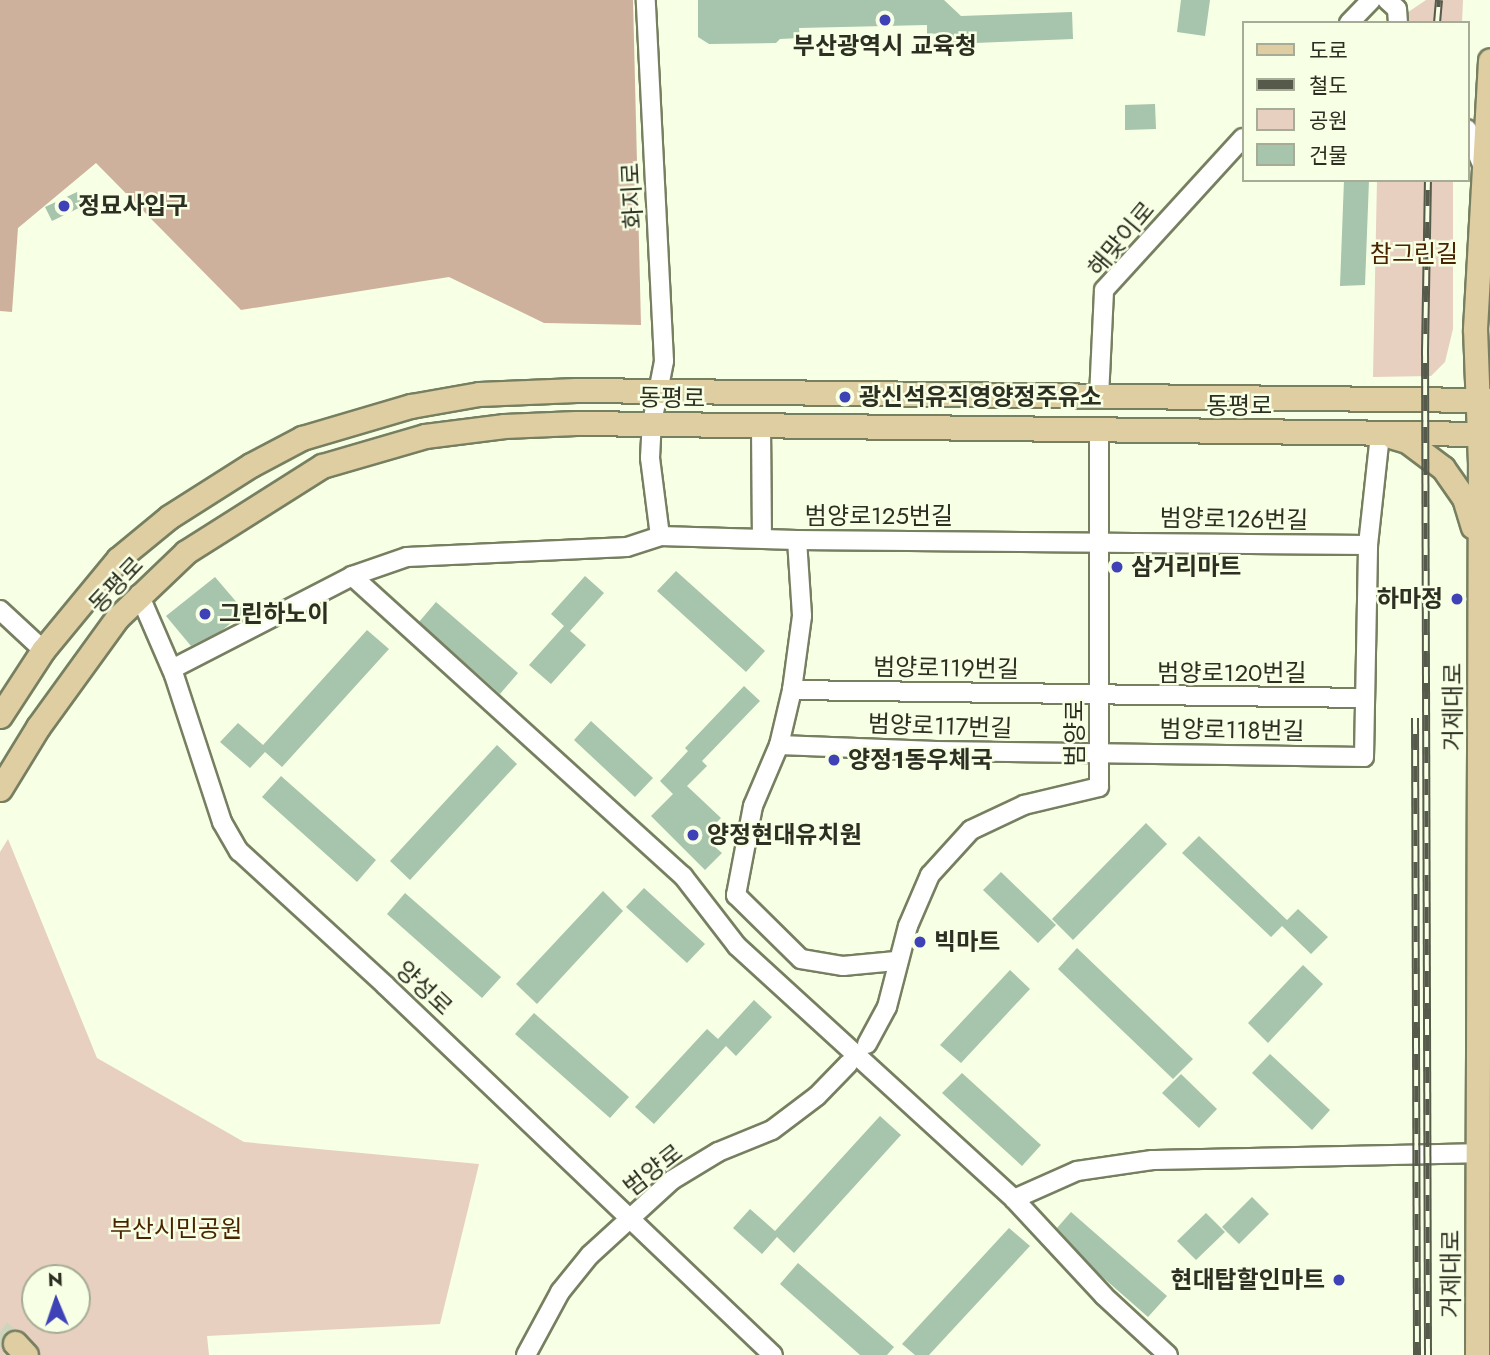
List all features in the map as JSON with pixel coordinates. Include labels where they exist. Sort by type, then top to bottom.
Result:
[{"type":"main road","name":"거제대로","points":[[1477,1355],[1479,545],[1484,434],[1483,167],[1490,60]]},
{"type":"main road","name":"동평로","points":[[0,716],[43,650],[118,559],[139,540],[200,496],[302,438],[368,417],[479,394],[660,390],[1099,397],[1483,399]]},
{"type":"main road","name":"동평로","points":[[0,789],[60,696],[139,594],[186,552],[322,466],[386,446],[438,435],[504,426],[652,423],[1099,432],[1484,434]]},
{"type":"main road","points":[[1380,434],[1407,441],[1443,468],[1464,498],[1479,545]]},
{"type":"street","name":"화지로","points":[[646,0],[664,360],[652,423],[650,458],[660,536]]},
{"type":"street","points":[[1351,21],[1371,0]]},
{"type":"street","points":[[1387,0],[1398,9],[1398,21]]},
{"type":"street","points":[[1469,134],[1483,167]]},
{"type":"street","name":"해맞이로","points":[[1099,397],[1104,290],[1242,139]]},
{"type":"street","points":[[761,426],[762,537]]},
{"type":"street","name":"범양로","points":[[867,1044],[887,1007],[897,961],[930,875],[971,830],[1024,805],[1100,788],[1099,432]]},
{"type":"street","points":[[1365,698],[1368,545],[1380,434]]},
{"type":"street","name":"범양로125번길","points":[[172,669],[352,576],[407,557],[627,547],[660,536],[797,540],[1098,541]]},
{"type":"street","points":[[715,915],[736,895],[753,806],[779,745],[792,690],[802,616],[797,540]]},
{"type":"street","name":"범양로126번길","points":[[1098,541],[1368,545]]},
{"type":"street","points":[[352,576],[683,876],[737,946],[1014,1199],[1104,1296],[1168,1355]]},
{"type":"street","name":"양성로","points":[[139,594],[172,669],[222,822],[239,851],[631,1218],[773,1355]]},
{"type":"street","points":[[0,610],[43,650]]},
{"type":"street","name":"범양로119번길","points":[[792,690],[1099,696]]},
{"type":"street","name":"범양로120번길","points":[[1099,696],[1365,698]]},
{"type":"street","name":"범양로118번길","points":[[1099,754],[1364,757],[1365,698]]},
{"type":"street","name":"범양로117번길","points":[[779,745],[1099,754]]},
{"type":"street","points":[[736,895],[801,959],[844,966],[897,961]]},
{"type":"street","name":"범양로","points":[[526,1355],[560,1292],[590,1255],[684,1173],[718,1152],[772,1130],[817,1096],[848,1064]]},
{"type":"street","points":[[1014,1199],[1077,1171],[1152,1160],[1478,1153]]},
{"type":"green space","points":[[1426,0],[1463,0],[1462,21],[1395,21]]},
{"type":"green space","name":"참그린길","points":[[1377,182],[1453,182],[1453,329],[1445,362],[1431,376],[1373,377]]},
{"type":"green space","name":"부산시민공원","points":[[8,839],[97,1058],[244,1142],[479,1164],[440,1324],[207,1336],[209,1355],[0,1355],[0,852]]},
{"type":"shaded area","points":[[0,0],[633,0],[641,325],[544,323],[449,277],[241,310],[96,163],[18,228],[12,312],[0,311]]},
{"type":"building","name":"부산광역시 교육청","points":[[698,0],[944,0],[961,16],[1072,12],[1073,39],[950,44],[949,33],[927,34],[927,25],[799,28],[800,38],[780,39],[776,43],[709,44],[698,37]]},
{"type":"building","points":[[1181,0],[1210,0],[1205,36],[1177,32]]},
{"type":"building","points":[[1155,104],[1156,129],[1125,130],[1125,105]]},
{"type":"building","points":[[1344,182],[1369,182],[1365,285],[1340,286]]},
{"type":"building","name":"정묘사입구","points":[[77,192],[83,206],[52,221],[45,207]]},
{"type":"building","points":[[676,571],[765,651],[746,672],[657,591]]},
{"type":"building","points":[[585,576],[604,593],[570,631],[586,645],[551,684],[529,665],[564,626],[551,614]]},
{"type":"building","name":"그린하노이","points":[[215,577],[245,612],[221,631],[191,646],[166,616]]},
{"type":"building","points":[[436,602],[518,673],[500,694],[419,622]]},
{"type":"building","points":[[367,630],[389,649],[282,767],[265,752],[250,768],[220,742],[238,723],[263,745]]},
{"type":"building","points":[[744,686],[760,701],[702,761],[707,766],[687,786],[721,818],[710,829],[722,841],[715,847],[722,853],[705,870],[651,816],[673,794],[660,781],[688,751],[685,748]]},
{"type":"building","points":[[591,721],[653,778],[635,797],[574,740]]},
{"type":"building","points":[[497,745],[517,764],[410,880],[390,861]]},
{"type":"building","points":[[281,776],[376,860],[357,882],[262,797]]},
{"type":"building","points":[[1146,823],[1167,844],[1073,940],[1052,919]]},
{"type":"building","points":[[1199,836],[1287,920],[1298,909],[1328,937],[1311,954],[1282,926],[1271,937],[1182,853]]},
{"type":"building","points":[[1001,872],[1056,925],[1038,943],[983,890]]},
{"type":"building","points":[[644,888],[705,944],[687,963],[626,907]]},
{"type":"building","points":[[603,891],[623,911],[537,1004],[516,984]]},
{"type":"building","points":[[405,893],[501,977],[482,998],[387,914]]},
{"type":"building","points":[[1077,948],[1193,1059],[1173,1079],[1058,969]]},
{"type":"building","points":[[1303,965],[1323,984],[1268,1043],[1248,1023]]},
{"type":"building","points":[[1010,970],[1030,989],[961,1063],[940,1045]]},
{"type":"building","points":[[754,1000],[772,1017],[736,1056],[726,1046],[654,1124],[635,1107],[707,1029],[718,1039]]},
{"type":"building","points":[[534,1013],[629,1097],[610,1118],[515,1034]]},
{"type":"building","points":[[1270,1054],[1330,1110],[1312,1130],[1252,1073]]},
{"type":"building","points":[[962,1073],[1041,1145],[1022,1166],[942,1093]]},
{"type":"building","points":[[1181,1074],[1217,1109],[1199,1128],[1162,1093]]},
{"type":"building","points":[[880,1116],[901,1135],[794,1253],[777,1237],[762,1254],[733,1228],[750,1209],[775,1231]]},
{"type":"building","points":[[1252,1197],[1269,1214],[1239,1244],[1222,1227]]},
{"type":"building","points":[[1071,1212],[1167,1296],[1148,1317],[1099,1274],[1057,1228]]},
{"type":"building","points":[[1206,1213],[1225,1232],[1196,1260],[1177,1241]]},
{"type":"building","points":[[1009,1228],[1030,1246],[929,1355],[915,1355],[902,1344]]},
{"type":"building","points":[[798,1263],[894,1347],[887,1355],[860,1355],[780,1284]]},
{"type":"tunnel","points":[[0,1331],[15,1343]]},
{"type":"railway","points":[[1437,21],[1439,0]]},
{"type":"railway","points":[[1428,182],[1425,350],[1428,1355]]},
{"type":"railway","points":[[1415,718],[1417,1355]]},
{"type":"place","name":"부산광역시 교육청","points":[[885,20]]},
{"type":"place","name":"정묘사입구","points":[[64,206]]},
{"type":"place","name":"광신석유직영양정주유소","points":[[845,397]]},
{"type":"place","name":"삼거리마트","points":[[1117,567]]},
{"type":"place","name":"하마정","points":[[1457,599]]},
{"type":"place","name":"그린하노이","points":[[205,614]]},
{"type":"place","name":"양정1동우체국","points":[[834,760]]},
{"type":"place","name":"양정현대유치원","points":[[693,835]]},
{"type":"place","name":"빅마트","points":[[920,942]]},
{"type":"place","name":"현대탑할인마트","points":[[1339,1280]]}]
